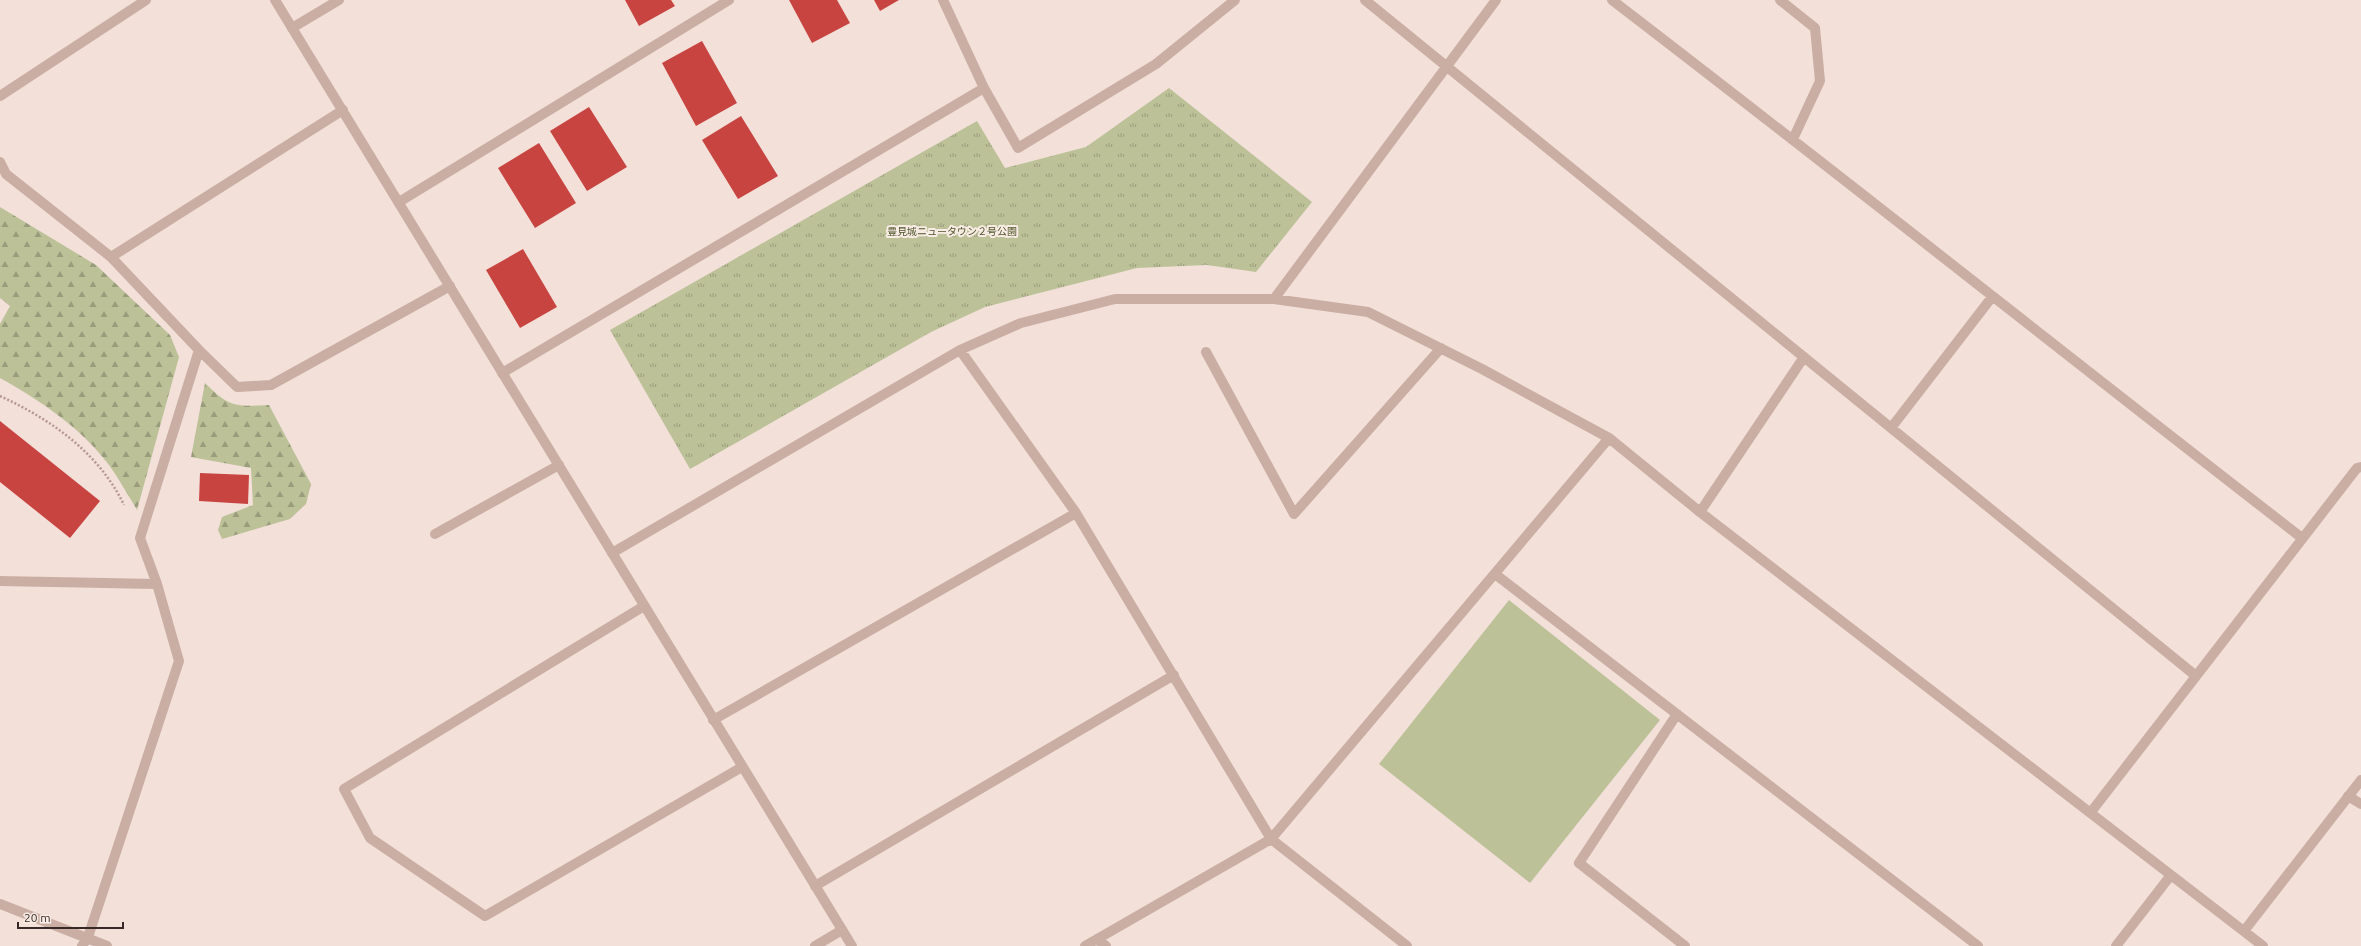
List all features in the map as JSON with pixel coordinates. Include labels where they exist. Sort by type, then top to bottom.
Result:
[{"type":"street","points":[[0,96],[146,0]]},
{"type":"street","points":[[275,0],[852,946]]},
{"type":"street","points":[[292,28],[339,0]]},
{"type":"street","points":[[399,202],[729,0]]},
{"type":"street","points":[[945,1],[984,88],[1018,148],[1156,64],[1235,0]]},
{"type":"street","points":[[1365,0],[2196,676]]},
{"type":"street","points":[[1274,299],[1496,0]]},
{"type":"street","points":[[1612,0],[1793,139],[1992,297],[2302,538]]},
{"type":"street","points":[[1780,0],[1815,28],[1820,81],[1793,139]]},
{"type":"street","points":[[502,373],[984,88]]},
{"type":"street","points":[[111,257],[343,110]]},
{"type":"street","points":[[0,162],[6,174],[111,257],[199,350],[238,387],[271,385],[450,286]]},
{"type":"street","points":[[1890,428],[1992,297]]},
{"type":"street","points":[[612,553],[960,350],[1021,323],[1114,299],[1274,299],[1368,312],[1441,348],[1609,438],[1700,512],[2263,946]]},
{"type":"street","points":[[1206,352],[1294,514],[1441,348]]},
{"type":"street","points":[[82,946],[88,937],[179,661],[157,584],[140,538],[199,350]]},
{"type":"street","points":[[960,350],[1076,513],[1271,839],[1407,946]]},
{"type":"street","points":[[1700,512],[1804,357]]},
{"type":"street","points":[[1085,946],[1271,839],[1609,438]]},
{"type":"street","points":[[435,534],[559,465]]},
{"type":"street","points":[[2091,812],[2302,538],[2357,468],[2361,466]]},
{"type":"street","points":[[713,720],[1076,513]]},
{"type":"street","points":[[1495,574],[1978,946]]},
{"type":"street","points":[[0,581],[157,584]]},
{"type":"street","points":[[644,606],[344,789],[370,838],[485,916],[742,766]]},
{"type":"street","points":[[815,886],[1174,675]]},
{"type":"street","points":[[1677,714],[1579,863],[1685,946]]},
{"type":"street","points":[[2244,931],[2361,780]]},
{"type":"street","points":[[2348,796],[2361,804]]},
{"type":"street","points":[[2116,946],[2171,875]]},
{"type":"street","points":[[0,904],[88,937],[107,946]]},
{"type":"street","points":[[815,946],[842,930]]},
{"type":"street","points":[[1097,939],[1106,946]]},
{"type":"path","points":[[0,396],[32,411],[62,432],[90,456],[115,486],[140,538]]},
{"type":"green space","name":"豊見城ニュータウン２号公園","points":[[1169,88],[1312,202],[1256,272],[1207,265],[1137,268],[985,307],[931,332],[690,469],[610,330],[977,121],[1005,168],[1086,147]]},
{"type":"green space","points":[[0,207],[96,265],[170,335],[179,357],[137,510],[109,465],[86,439],[45,406],[0,378],[0,324],[10,306],[0,298]]},
{"type":"green space","points":[[205,383],[220,397],[233,404],[248,406],[269,405],[311,484],[306,504],[290,519],[222,539],[218,530],[222,517],[253,505],[251,468],[191,457]]},
{"type":"green space","points":[[1509,600],[1660,720],[1530,883],[1379,764]]},
{"type":"building","points":[[625,0],[671,0],[675,6],[639,26]]},
{"type":"building","points":[[789,0],[837,0],[850,23],[812,43]]},
{"type":"building","points":[[874,0],[899,0],[880,11]]},
{"type":"building","points":[[702,41],[737,103],[696,126],[662,63]]},
{"type":"building","points":[[589,107],[627,167],[587,191],[550,131]]},
{"type":"building","points":[[741,116],[778,176],[738,199],[702,140]]},
{"type":"building","points":[[539,143],[576,203],[535,228],[498,168]]},
{"type":"building","points":[[523,249],[557,307],[520,328],[486,270]]},
{"type":"building","points":[[0,421],[100,501],[70,538],[0,482]]},
{"type":"building","points":[[200,473],[249,475],[248,504],[199,501]]}]
